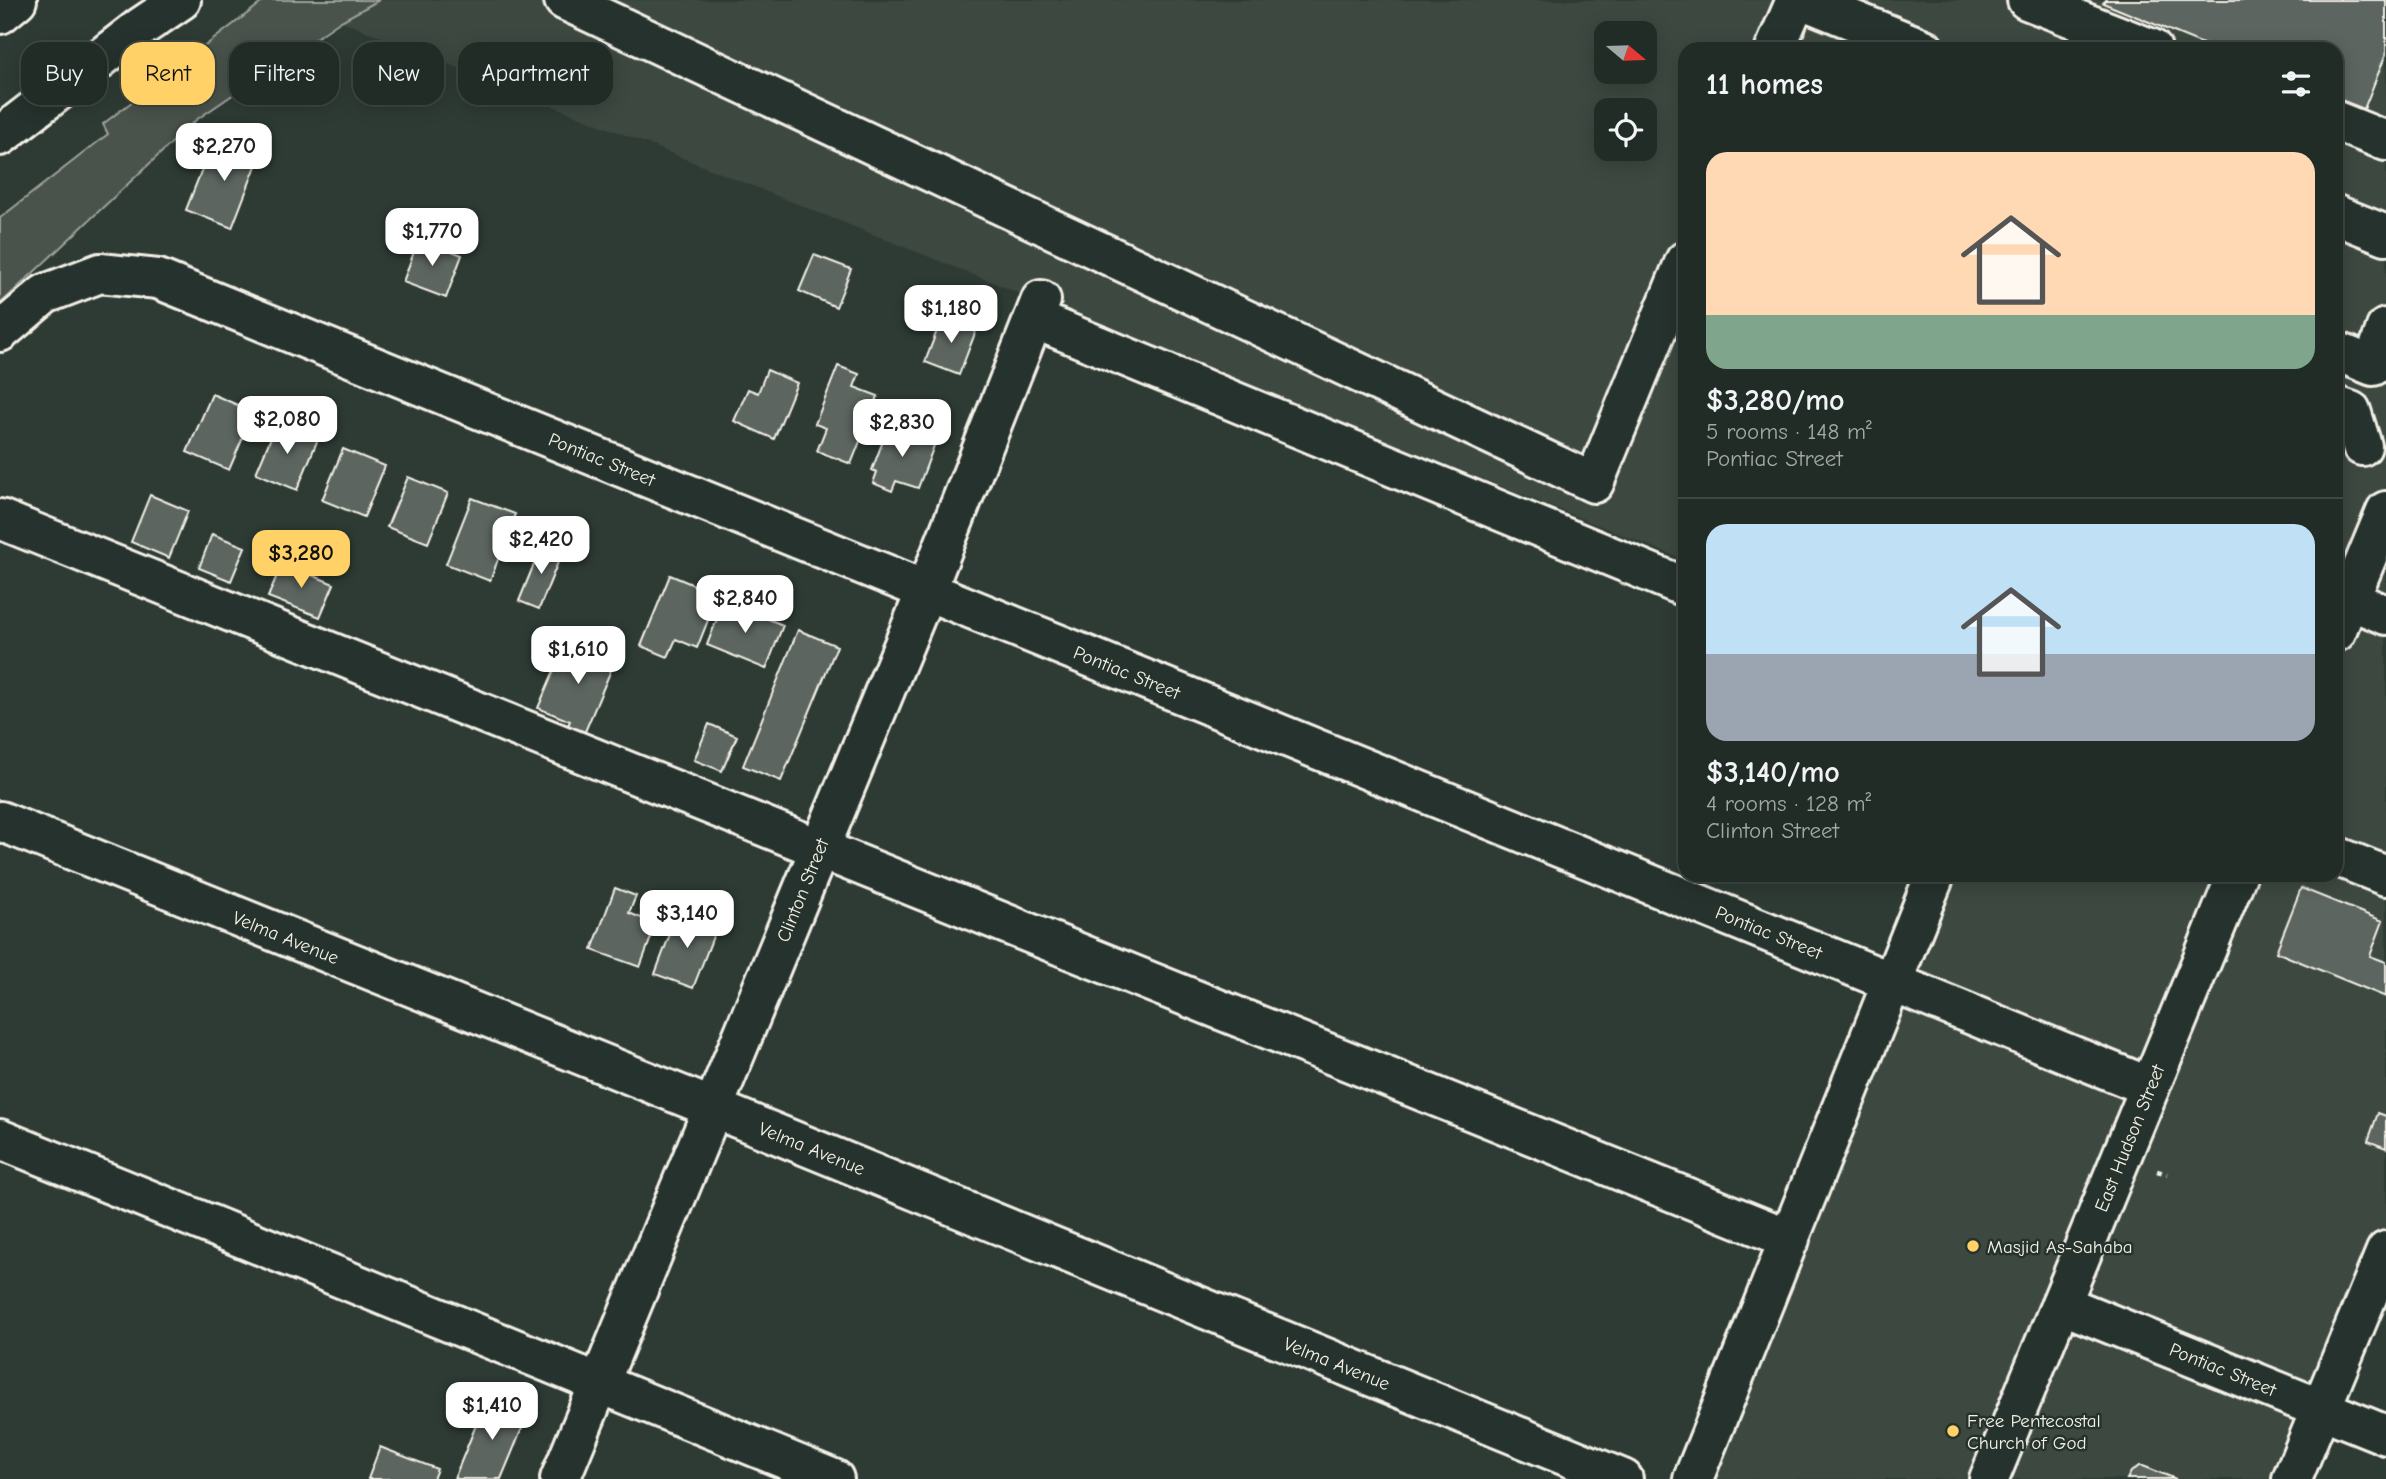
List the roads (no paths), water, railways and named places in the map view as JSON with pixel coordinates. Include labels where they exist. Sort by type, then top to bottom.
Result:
[{"type":"main road","points":[[0,14],[17,0]]},
{"type":"main road","points":[[0,136],[181,0]]},
{"type":"main road","points":[[564,0],[1594,484],[1672,331],[1678,299]]},
{"type":"main road","points":[[1778,42],[1796,0]]},
{"type":"main road","points":[[1803,0],[1907,42]]},
{"type":"main road","points":[[2027,0],[2134,42]]},
{"type":"main road","points":[[2343,124],[2386,141]]},
{"type":"main road","points":[[2343,218],[2386,235]]},
{"type":"main road","name":"Pontiac Street","points":[[0,332],[45,294],[100,273],[158,279],[2150,1087]]},
{"type":"main road","name":"Clinton Street","points":[[560,1479],[926,590],[1038,309],[1678,584]]},
{"type":"main road","points":[[2343,354],[2373,366],[2386,328]]},
{"type":"main road","points":[[2343,408],[2351,411],[2361,455]]},
{"type":"main road","points":[[2386,511],[2343,616],[2386,615]]},
{"type":"main road","points":[[0,519],[1790,1239]]},
{"type":"main road","name":"Velma Avenue","points":[[0,821],[1623,1479]]},
{"type":"main road","points":[[2343,859],[2386,876]]},
{"type":"main road","points":[[1693,1479],[1932,882]]},
{"type":"main road","name":"East Hudson Street","points":[[1989,1479],[2234,882]]},
{"type":"main road","points":[[0,1139],[834,1479]]},
{"type":"main road","points":[[2292,1479],[2386,1251]]},
{"type":"main road","name":"Pontiac Street","points":[[2061,1304],[2386,1435]]},
{"type":"place","name":"Masjid As-Sahaba","points":[[1973,1246]]},
{"type":"place","name":"Free Pentecostal Church of God","points":[[1953,1431]]}]
